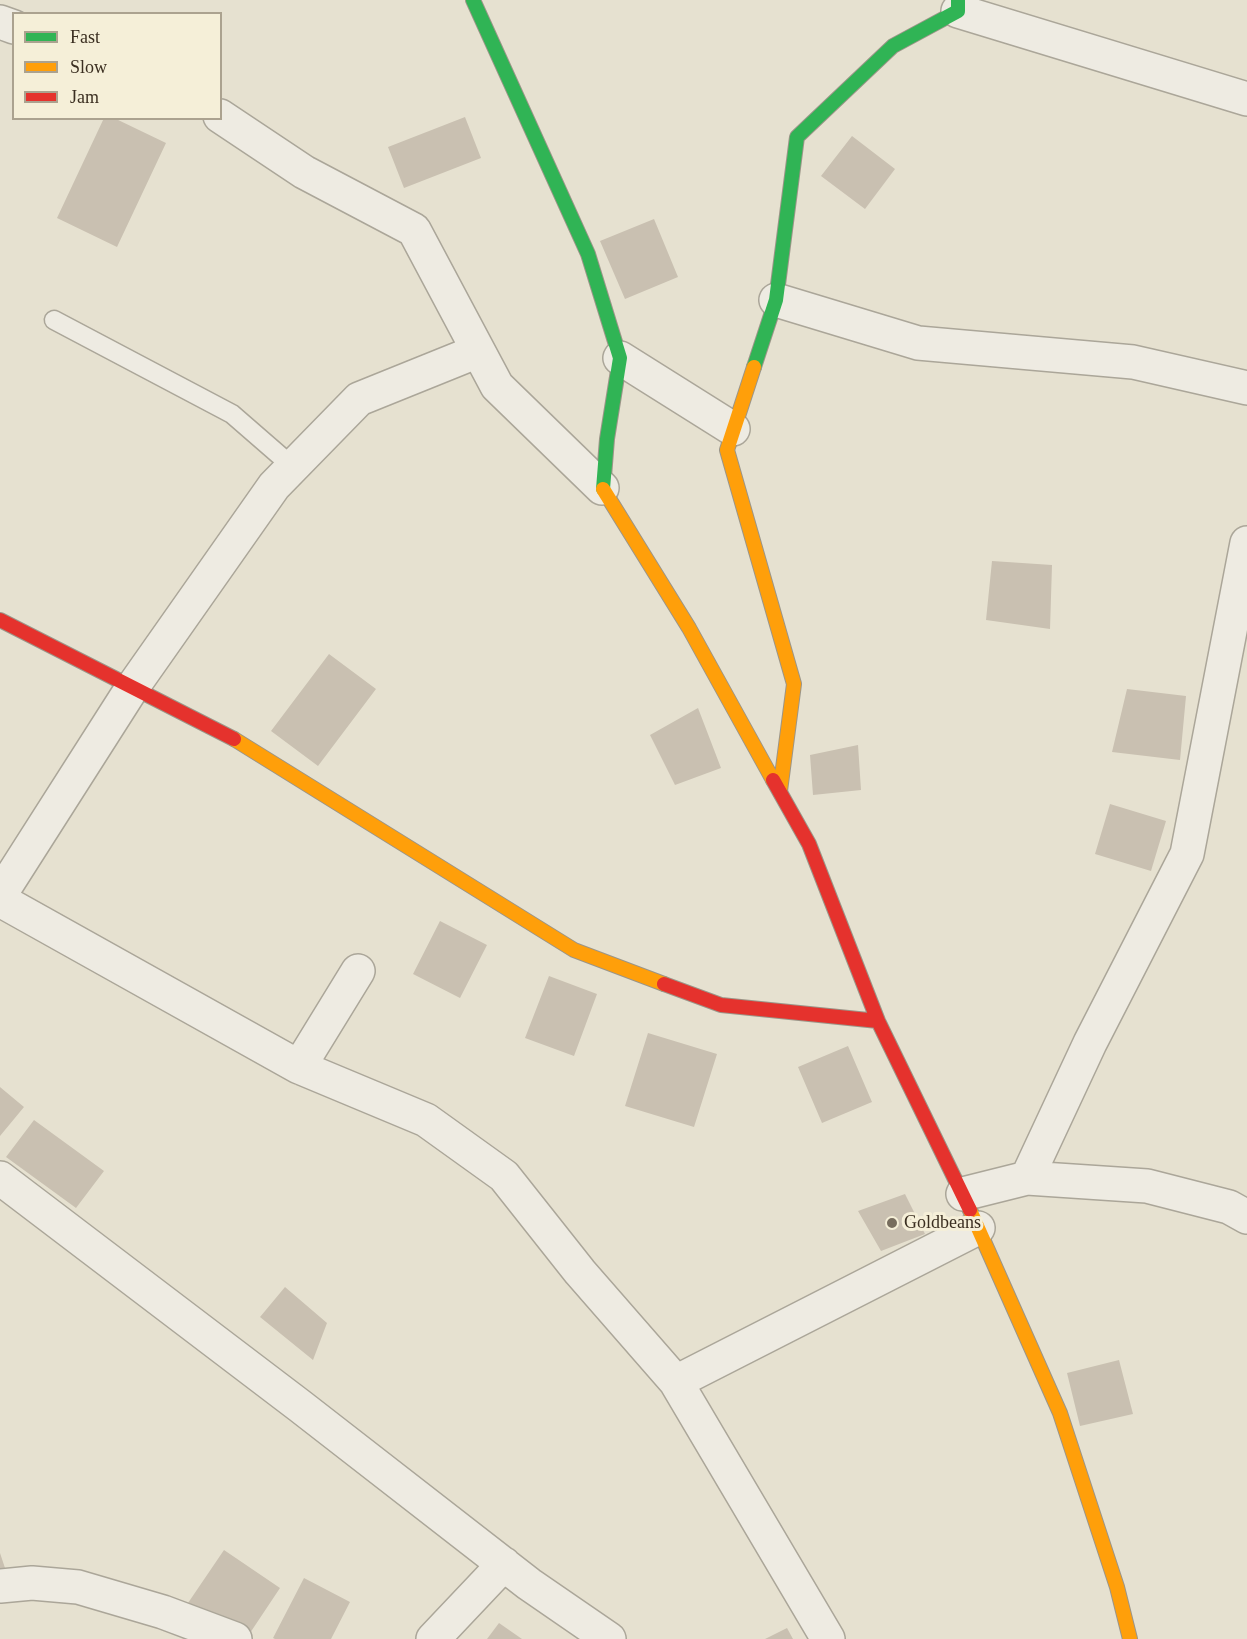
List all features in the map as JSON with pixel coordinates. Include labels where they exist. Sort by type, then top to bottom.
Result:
[{"type":"street","points":[[473,0],[588,254],[620,358],[602,488]]},
{"type":"street","points":[[780,791],[794,684],[727,450],[776,300],[797,137],[893,46],[958,6],[1247,99]]},
{"type":"street","points":[[222,117],[304,172],[414,230],[497,386],[602,488],[689,628],[809,844],[878,1021],[963,1194],[1060,1413],[1117,1587],[1130,1639]]},
{"type":"street","points":[[776,300],[918,343],[1132,362],[1247,388]]},
{"type":"street","points":[[0,894],[132,687],[274,486],[359,399],[478,351]]},
{"type":"street","points":[[620,358],[734,429]]},
{"type":"street","points":[[1027,1178],[1090,1043],[1187,854],[1247,547]]},
{"type":"street","points":[[0,620],[239,742],[574,951],[721,1005],[878,1021]]},
{"type":"street","points":[[0,900],[299,1067],[426,1120],[504,1176],[580,1272],[676,1382],[828,1639]]},
{"type":"street","points":[[299,1067],[357,971]]},
{"type":"street","points":[[0,1178],[504,1564],[609,1639]]},
{"type":"street","points":[[963,1194],[1027,1178],[1147,1186],[1229,1207],[1247,1216]]},
{"type":"street","points":[[676,1382],[978,1228]]},
{"type":"street","points":[[433,1639],[504,1564]]},
{"type":"street","points":[[0,1586],[32,1583],[78,1587],[163,1612],[235,1639]]},
{"type":"lane","points":[[54,320],[232,414],[293,467]]},
{"type":"building","points":[[465,117],[481,158],[404,188],[388,147]]},
{"type":"building","points":[[103,120],[118,120],[166,143],[117,247],[57,218]]},
{"type":"building","points":[[852,136],[895,169],[865,209],[821,176]]},
{"type":"building","points":[[654,219],[678,277],[625,299],[600,241]]},
{"type":"building","points":[[992,561],[1052,565],[1050,629],[986,620]]},
{"type":"building","points":[[329,654],[376,689],[318,766],[271,731]]},
{"type":"building","points":[[1127,689],[1186,696],[1180,760],[1112,752]]},
{"type":"building","points":[[698,708],[721,768],[675,785],[650,735]]},
{"type":"building","points":[[858,745],[861,790],[813,795],[810,755]]},
{"type":"building","points":[[1110,804],[1166,821],[1151,871],[1095,854]]},
{"type":"building","points":[[440,921],[487,945],[460,998],[413,974]]},
{"type":"building","points":[[549,976],[597,994],[574,1056],[525,1038]]},
{"type":"building","points":[[648,1033],[717,1054],[694,1127],[625,1106]]},
{"type":"building","points":[[848,1046],[872,1102],[822,1123],[798,1067]]},
{"type":"building","points":[[0,1087],[24,1107],[0,1136]]},
{"type":"building","points":[[34,1120],[104,1171],[76,1208],[6,1157]]},
{"type":"building","name":"Goldbeans","points":[[905,1194],[925,1234],[881,1251],[858,1211]]},
{"type":"building","points":[[285,1287],[327,1323],[313,1360],[260,1317]]},
{"type":"building","points":[[1119,1360],[1133,1414],[1080,1426],[1067,1373]]},
{"type":"building","points":[[224,1550],[280,1588],[246,1639],[241,1639],[188,1603]]},
{"type":"building","points":[[0,1553],[6,1571],[0,1572]]},
{"type":"building","points":[[304,1578],[350,1602],[331,1639],[275,1639],[273,1638]]},
{"type":"building","points":[[499,1623],[522,1639],[487,1639]]},
{"type":"building","points":[[787,1628],[793,1639],[765,1639]]},
{"type":"traffic: fast","points":[[473,0],[588,254],[620,358],[607,439],[603,489]]},
{"type":"traffic: fast","points":[[754,367],[776,300],[797,137],[893,46],[958,11],[958,0]]},
{"type":"traffic: slow","points":[[754,367],[727,450],[794,684],[780,791]]},
{"type":"traffic: slow","points":[[603,489],[689,628],[773,780]]},
{"type":"traffic: slow","points":[[234,739],[574,950],[664,984]]},
{"type":"traffic: slow","points":[[970,1210],[1060,1413],[1117,1587],[1130,1639]]},
{"type":"traffic: jam","points":[[0,620],[234,739]]},
{"type":"traffic: jam","points":[[773,780],[809,844],[878,1021],[970,1210]]},
{"type":"traffic: jam","points":[[664,984],[721,1005],[878,1021]]},
{"type":"place","name":"Goldbeans","points":[[892,1223]]}]
